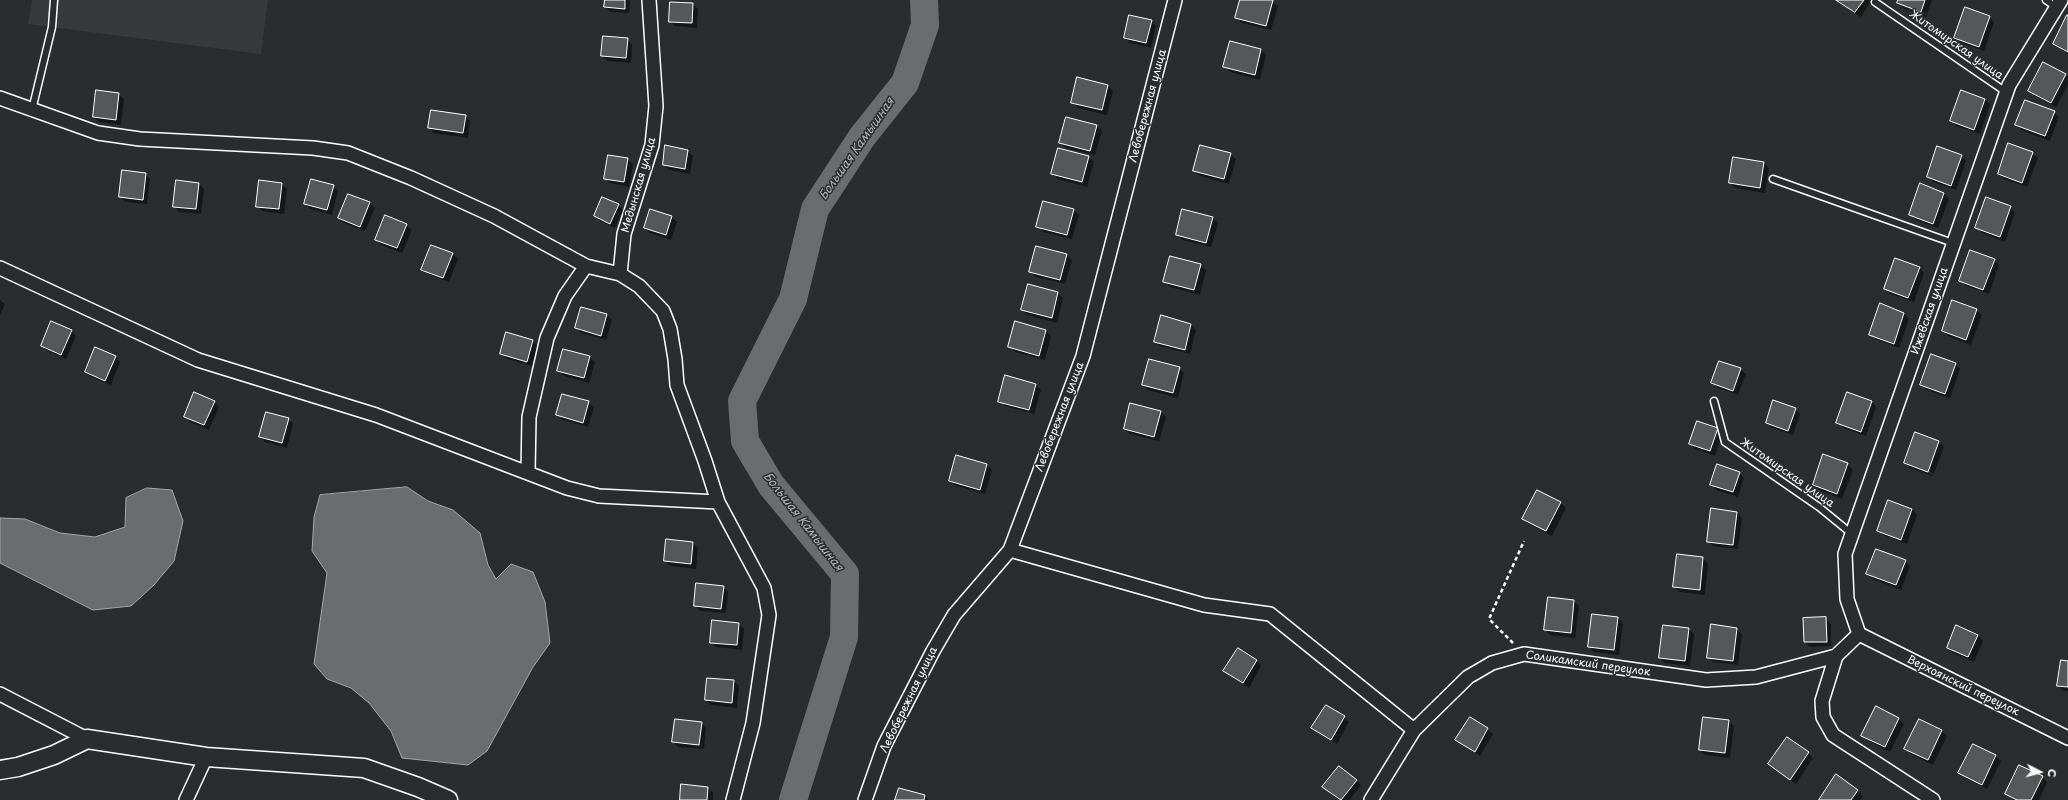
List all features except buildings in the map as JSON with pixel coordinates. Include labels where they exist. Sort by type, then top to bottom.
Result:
[{"type":"street","name":"Медынская улица","points":[[620,274],[624,234],[652,144],[656,113],[649,0]]},
{"type":"street","name":"Левобережная улица","points":[[865,800],[884,746],[936,645],[954,615],[1010,550],[1083,356],[1176,0]]},
{"type":"street","name":"Ижевская улица","points":[[1859,634],[1847,599],[1845,554],[2006,92],[2054,2]]},
{"type":"street","points":[[0,98],[98,133],[140,139],[313,148],[348,153],[411,178],[494,216],[586,266],[620,274],[640,286],[663,311],[670,329],[675,359],[677,385],[705,461],[718,502],[764,588],[768,614],[753,723],[734,800]]},
{"type":"street","points":[[528,473],[529,417],[547,338],[565,296],[586,266]]},
{"type":"street","points":[[0,268],[198,360],[376,415],[567,488],[599,496],[718,502]]},
{"type":"street","points":[[1010,550],[1204,605],[1270,614],[1414,730]]},
{"type":"street","name":"Соликамский переулок","points":[[1371,800],[1414,730],[1468,677],[1492,662],[1524,654],[1706,680],[1756,677],[1836,656],[1859,634]]},
{"type":"street","name":"Верхоянский переулок","points":[[1859,634],[2068,738]]},
{"type":"street","points":[[1836,656],[1822,701],[1823,717],[1833,735],[1933,800]]},
{"type":"street","points":[[0,694],[87,739],[206,757],[364,768],[418,787],[448,800]]},
{"type":"street","points":[[0,770],[18,767],[54,755],[87,739]]},
{"type":"street","points":[[186,800],[206,757]]},
{"type":"lane","points":[[32,110],[52,27],[54,0]]},
{"type":"lane","name":"Житомирская улица","points":[[1875,2],[2006,92]]},
{"type":"lane","points":[[1773,179],[1953,243]]},
{"type":"lane","name":"Житомирская улица","points":[[1714,400],[1725,442],[1808,499],[1852,534]]},
{"type":"path","points":[[1524,541],[1489,619],[1524,654]]},
{"type":"shaded area","points":[[32,0],[268,0],[261,54],[28,24]]},
{"type":"shaded area","points":[[407,487],[428,501],[453,510],[480,533],[488,565],[496,579],[511,564],[533,572],[545,602],[550,643],[533,667],[487,751],[468,765],[402,758],[391,731],[369,703],[351,688],[327,679],[314,664],[327,573],[312,551],[314,517],[320,495]]},
{"type":"shaded area","points":[[147,488],[172,490],[183,521],[174,561],[154,585],[131,606],[93,610],[0,563],[0,518],[25,519],[60,533],[95,537],[125,527],[126,498]]},
{"type":"waterway","name":"Большая Камышная","points":[[793,800],[844,637],[845,574],[771,485],[745,441],[742,401],[793,299],[815,209],[862,137],[905,83],[925,25],[924,0]]}]
